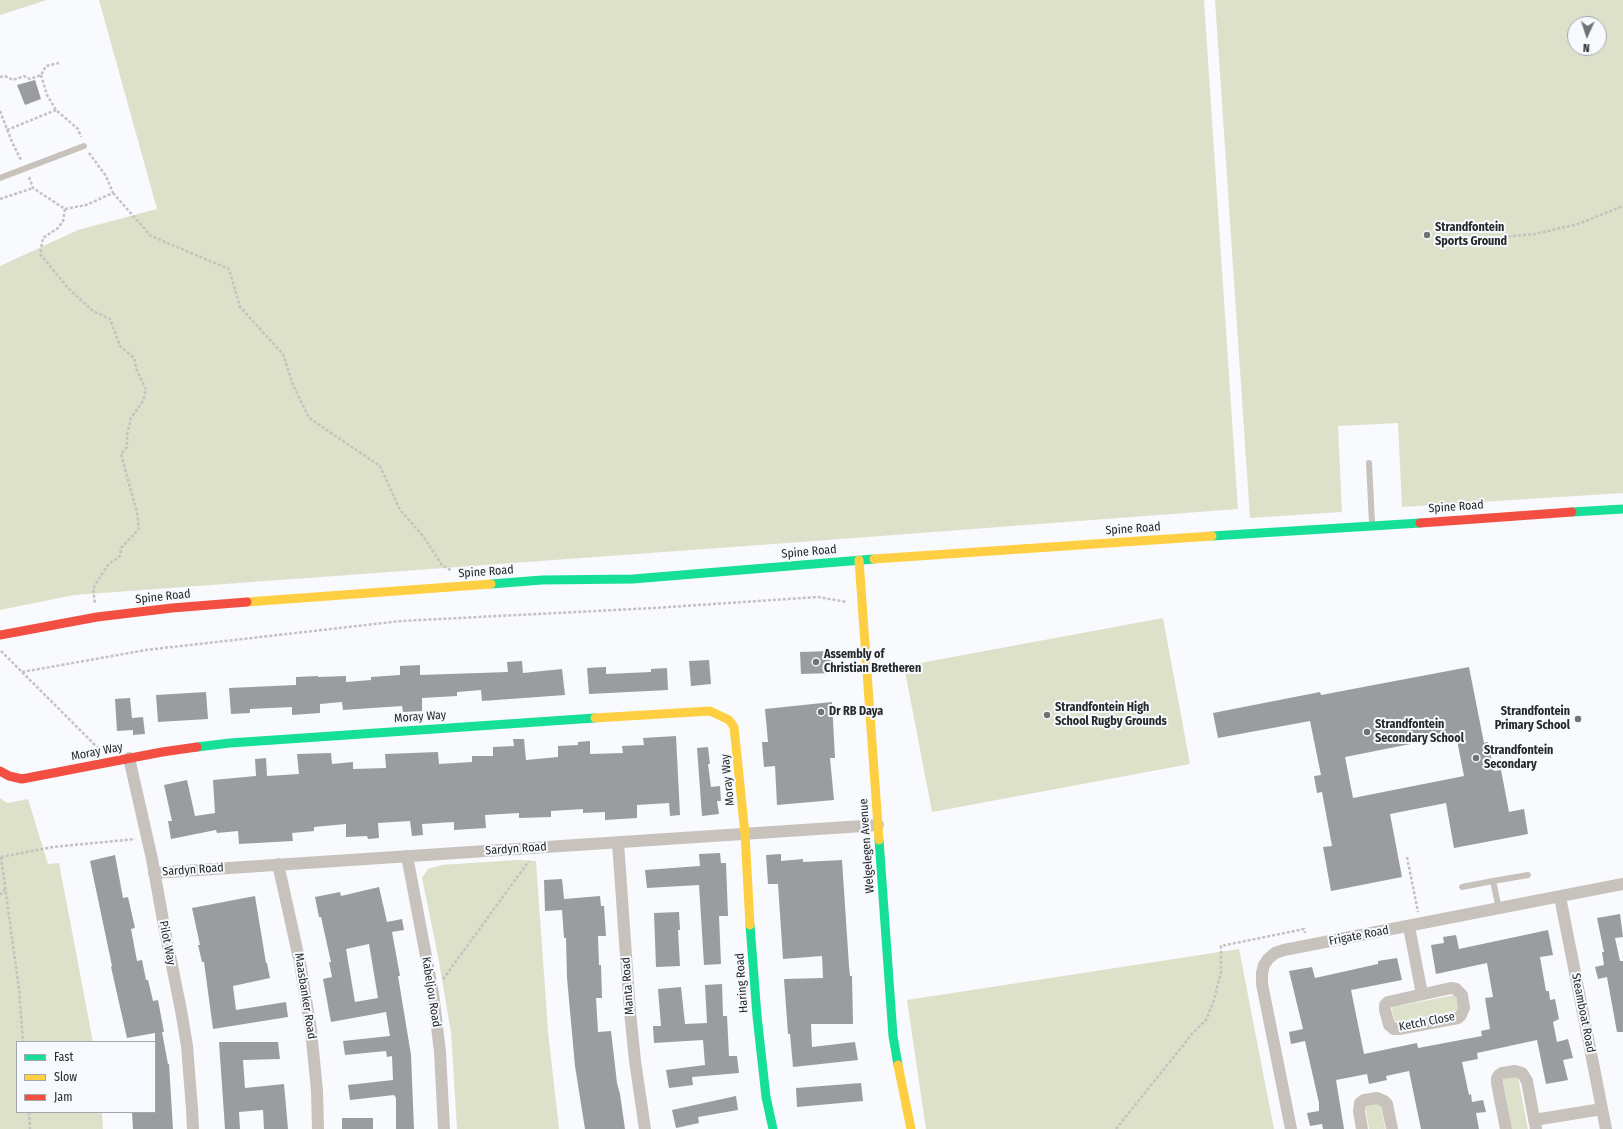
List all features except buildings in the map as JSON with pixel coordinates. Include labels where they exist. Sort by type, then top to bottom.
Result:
[{"type":"street","name":"Spine Road","points":[[0,635],[97,617],[195,606],[542,580],[641,578],[859,560],[1623,508]]},
{"type":"street","name":"Welgelegen Avenue","points":[[859,560],[893,1036],[901,1086],[911,1129]]},
{"type":"street","name":"Moray Way","points":[[0,771],[8,776],[22,779],[162,752],[230,743],[549,720],[710,711],[730,720],[734,727],[745,834]]},
{"type":"street","name":"Pilot Way","points":[[129,758],[147,837],[187,1046],[193,1129]]},
{"type":"street","name":"Sardyn Road","points":[[154,873],[878,825]]},
{"type":"street","name":"Haring Road","points":[[745,834],[747,886],[757,1016],[766,1097],[773,1129]]},
{"type":"street","name":"Manta Road","points":[[618,843],[630,1012],[645,1129]]},
{"type":"street","name":"Kabeljou Road","points":[[407,856],[433,993],[440,1052],[444,1129]]},
{"type":"street","name":"Maasbanker Road","points":[[278,864],[300,963],[311,1030],[317,1091],[318,1129]]},
{"type":"street","name":"Frigate Road","points":[[1291,1129],[1262,973],[1264,965],[1275,953],[1623,884]]},
{"type":"street","name":"Steamboat Road","points":[[1560,896],[1606,1129]]},
{"type":"street","points":[[1415,925],[1422,994]]},
{"type":"street","name":"Ketch Close","points":[[1451,988],[1456,989],[1462,995],[1464,1008],[1463,1012],[1458,1018],[1399,1029],[1394,1029],[1389,1025],[1385,1010],[1385,1005],[1388,1002],[1422,994],[1451,988]]},
{"type":"street","points":[[1506,1129],[1497,1083],[1499,1075],[1502,1073],[1519,1071],[1524,1075],[1535,1124],[1602,1109]]},
{"type":"street","points":[[1362,1129],[1359,1111],[1360,1103],[1364,1100],[1377,1098],[1384,1100],[1387,1104],[1392,1129]]},
{"type":"lane","points":[[0,178],[84,146]]},
{"type":"lane","points":[[1369,464],[1372,525]]},
{"type":"lane","points":[[1462,887],[1493,880],[1528,875]]},
{"type":"lane","points":[[1493,880],[1499,909]]},
{"type":"path","points":[[0,77],[5,76],[13,80],[24,76],[30,79],[41,75],[46,66],[59,62]]},
{"type":"path","points":[[7,130],[56,110]]},
{"type":"path","points":[[0,111],[33,188],[46,195]]},
{"type":"path","points":[[0,199],[33,188]]},
{"type":"path","points":[[113,193],[152,236],[229,269],[240,307],[282,354],[293,385],[309,418],[380,466],[400,510],[423,536],[442,565],[456,573]]},
{"type":"path","points":[[1503,237],[1536,234],[1571,225],[1623,206]]},
{"type":"path","points":[[65,209],[63,221],[58,228],[43,238],[40,254],[68,288],[93,311],[110,320],[120,346],[134,358],[137,371],[146,389],[143,401],[131,418],[127,435],[127,447],[121,454],[137,513],[139,529],[121,548],[120,556],[109,564],[93,589],[97,617]]},
{"type":"path","points":[[22,672],[146,650],[401,621],[654,608],[818,597],[862,604]]},
{"type":"path","points":[[0,650],[99,748]]},
{"type":"path","points":[[23,1041],[19,989],[7,888],[1,857],[52,847],[147,837]]},
{"type":"path","points":[[433,993],[539,847]]},
{"type":"path","points":[[1407,857],[1415,925]]},
{"type":"path","points":[[0,895],[7,888]]},
{"type":"path","points":[[1116,1129],[1192,1034],[1206,1020],[1213,1003],[1221,972],[1221,946],[1304,929],[1307,946]]},
{"type":"path","points":[[29,1113],[30,1129]]},
{"type":"green space","points":[[0,0],[47,0],[0,15]]},
{"type":"green space","points":[[99,0],[1204,0],[1238,509],[74,595],[0,610],[0,266],[78,230],[157,209]]},
{"type":"green space","name":"Strandfontein Sports Ground","points":[[1215,0],[1623,0],[1623,493],[1402,507],[1398,423],[1338,426],[1342,512],[1250,518]]},
{"type":"green space","name":"Strandfontein High School Rugby Grounds","points":[[1163,618],[1190,764],[932,812],[904,666]]},
{"type":"green space","points":[[0,798],[7,803],[28,799],[48,864],[59,863],[93,1041],[16,1041],[16,1113],[102,1113],[103,1129],[0,1129]]},
{"type":"green space","points":[[517,860],[536,861],[548,1031],[559,1129],[457,1129],[451,1033],[438,956],[422,878],[428,869],[441,865]]},
{"type":"green space","points":[[1239,949],[1274,1129],[926,1129],[907,1000]]},
{"type":"green space","points":[[1455,995],[1459,1007],[1455,1011],[1398,1022],[1394,1021],[1392,1010],[1393,1007]]},
{"type":"green space","points":[[1505,1077],[1518,1077],[1528,1129],[1512,1129],[1503,1081]]},
{"type":"green space","points":[[1378,1103],[1381,1106],[1385,1129],[1369,1129],[1365,1106],[1368,1104]]},
{"type":"traffic: fast","points":[[1572,512],[1623,509]]},
{"type":"traffic: fast","points":[[1212,536],[1420,523]]},
{"type":"traffic: fast","points":[[491,584],[542,580],[633,579],[874,559]]},
{"type":"traffic: fast","points":[[197,747],[230,743],[595,718]]},
{"type":"traffic: fast","points":[[879,840],[893,1036],[898,1065]]},
{"type":"traffic: fast","points":[[750,925],[757,1016],[766,1097],[773,1129]]},
{"type":"traffic: slow","points":[[874,559],[1212,536]]},
{"type":"traffic: slow","points":[[859,560],[879,840]]},
{"type":"traffic: slow","points":[[247,602],[491,584]]},
{"type":"traffic: slow","points":[[595,718],[710,711],[729,720],[734,727],[745,834],[750,925]]},
{"type":"traffic: slow","points":[[898,1065],[911,1129]]},
{"type":"traffic: jam","points":[[1420,523],[1572,512]]},
{"type":"traffic: jam","points":[[0,635],[97,617],[172,608],[247,602]]},
{"type":"traffic: jam","points":[[0,771],[9,776],[22,779],[162,752],[197,747]]},
{"type":"place","name":"Strandfontein Sports Ground","points":[[1427,235]]},
{"type":"place","name":"Assembly of Christian Bretheren","points":[[816,662]]},
{"type":"place","name":"Dr RB Daya","points":[[821,712]]},
{"type":"place","name":"Strandfontein High School Rugby Grounds","points":[[1047,715]]},
{"type":"place","name":"Strandfontein Primary School","points":[[1578,719]]},
{"type":"place","name":"Strandfontein Secondary School","points":[[1367,732]]},
{"type":"place","name":"Strandfontein Secondary","points":[[1476,758]]}]
